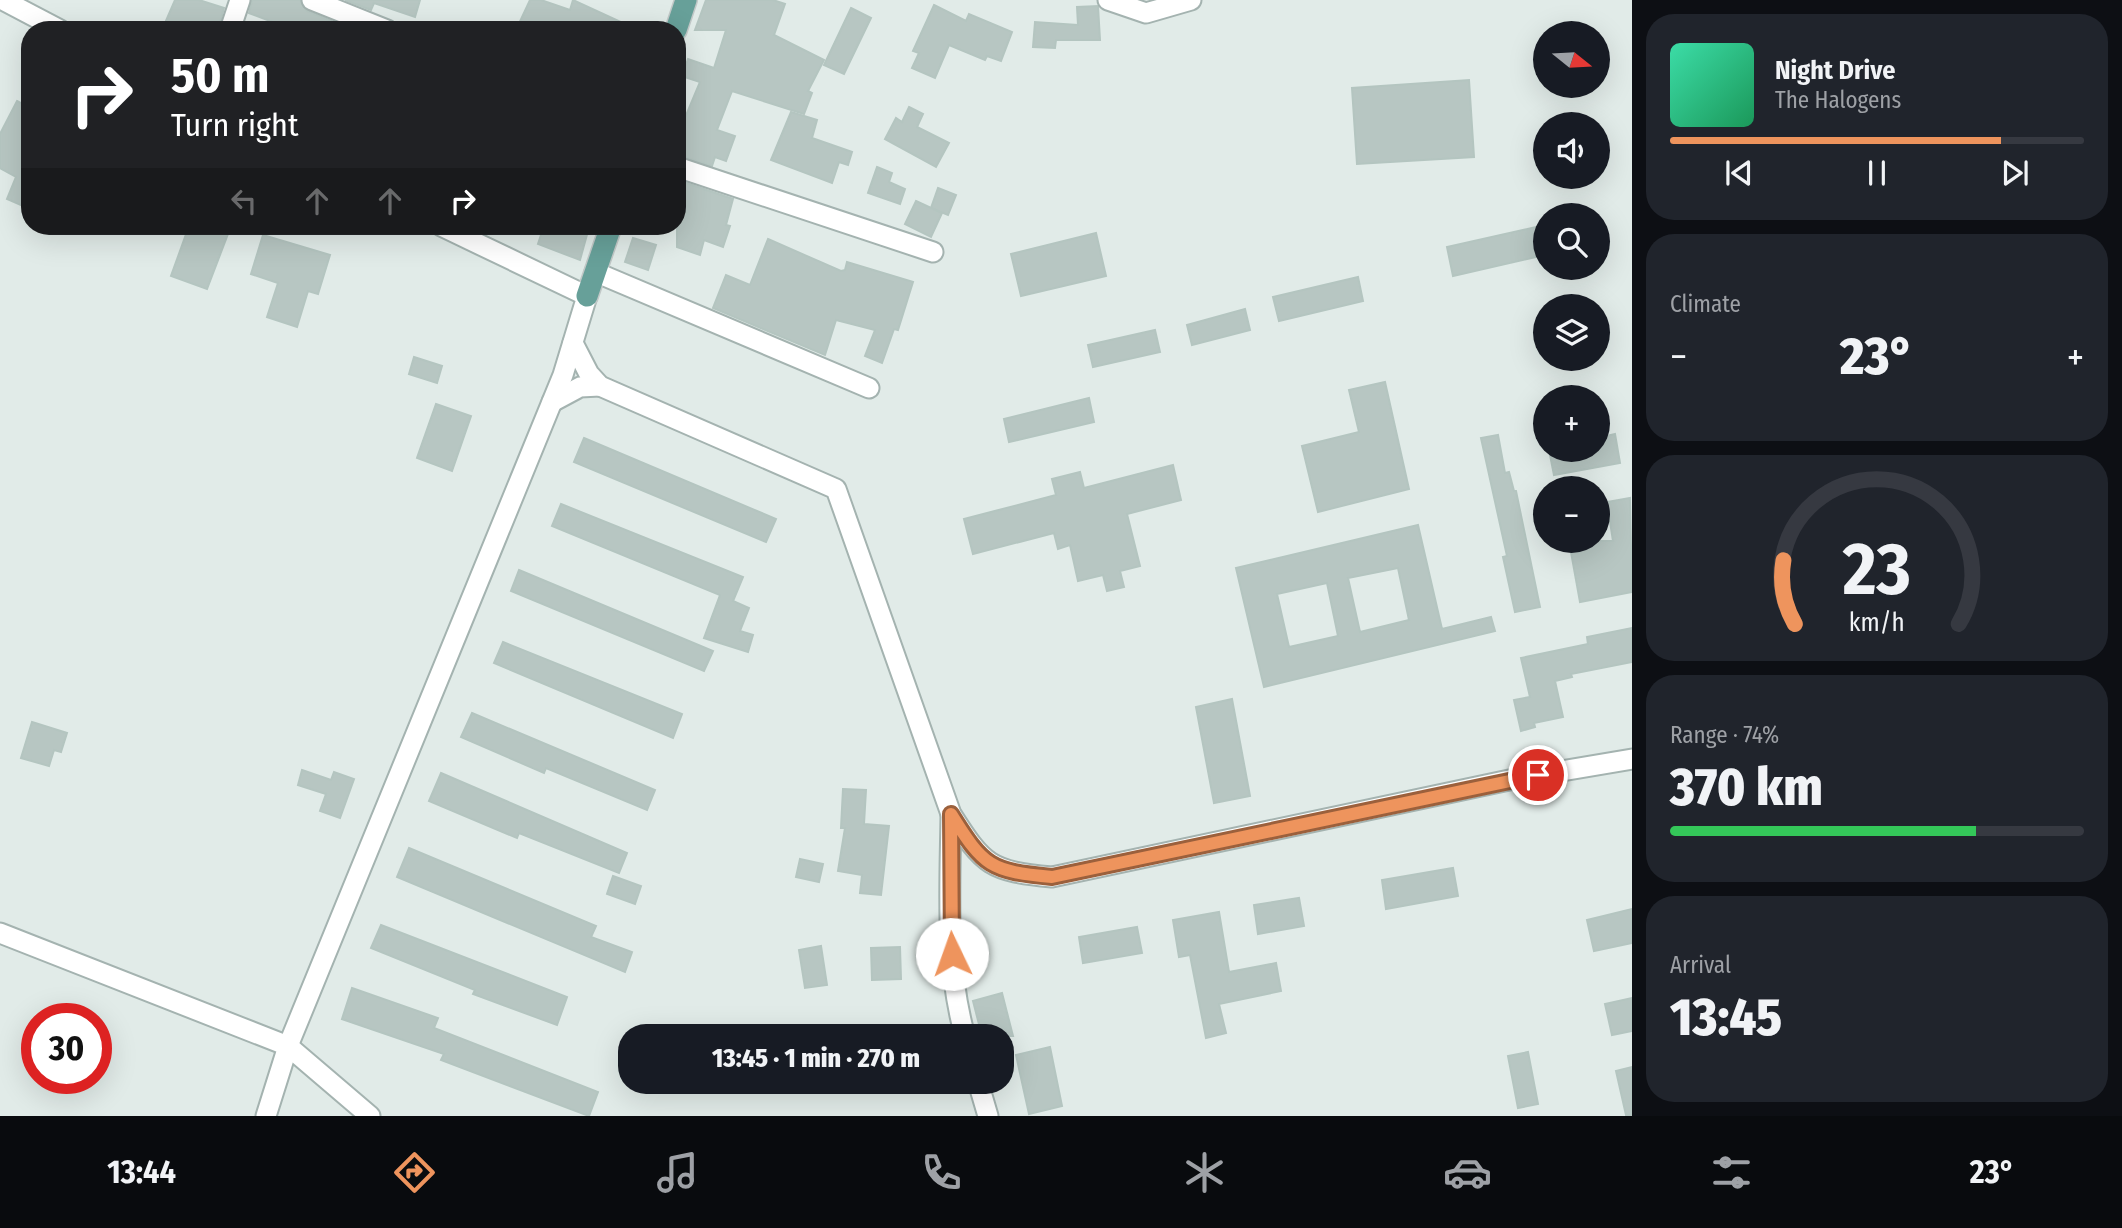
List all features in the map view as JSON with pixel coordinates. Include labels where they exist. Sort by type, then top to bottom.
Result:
[{"type":"main road","points":[[679,21],[686,0]]},
{"type":"main road","points":[[587,296],[608,235]]},
{"type":"street","points":[[233,21],[240,0]]},
{"type":"street","points":[[312,0],[364,21]]},
{"type":"street","points":[[1108,0],[1146,13],[1191,0]]},
{"type":"street","points":[[13,2],[45,21]]},
{"type":"street","points":[[686,170],[933,252]]},
{"type":"street","points":[[266,1116],[288,1046],[552,402],[587,296],[460,235]]},
{"type":"street","points":[[596,272],[869,388]]},
{"type":"street","points":[[573,343],[589,374],[600,386],[836,489],[951,814],[976,854],[1009,873],[1052,877],[1514,779],[1632,759]]},
{"type":"street","points":[[552,402],[580,387],[600,386]]},
{"type":"street","points":[[951,814],[950,905],[955,1002],[961,1024]]},
{"type":"street","points":[[0,933],[288,1046],[370,1116]]},
{"type":"street","points":[[982,1094],[988,1116]]},
{"type":"building","points":[[175,0],[199,0],[224,8],[220,21],[166,21]]},
{"type":"building","points":[[252,0],[300,0],[307,11],[331,21],[270,21],[249,13]]},
{"type":"building","points":[[345,0],[420,0],[415,17],[374,3],[371,10]]},
{"type":"building","points":[[530,0],[541,0],[570,10],[573,0],[618,21],[520,21]]},
{"type":"building","points":[[706,0],[773,0],[785,4],[774,35],[824,60],[808,91],[812,93],[804,114],[732,91],[717,130],[735,136],[726,161],[715,157],[712,166],[686,158],[686,115],[700,82],[686,77],[686,65],[688,59],[714,68],[726,30],[695,30]]},
{"type":"building","points":[[934,5],[966,21],[969,14],[1012,32],[1001,61],[987,56],[985,60],[949,45],[935,78],[912,68],[919,53],[913,51]]},
{"type":"building","points":[[1098,6],[1100,40],[1056,40],[1055,48],[1033,47],[1035,22],[1078,25],[1077,7]]},
{"type":"building","points":[[851,8],[871,18],[844,74],[824,65]]},
{"type":"building","points":[[1469,80],[1474,157],[1357,164],[1352,88]]},
{"type":"building","points":[[17,101],[21,103],[21,205],[7,199],[16,177],[0,168],[0,134]]},
{"type":"building","points":[[909,107],[923,114],[917,127],[949,143],[936,167],[885,139],[896,118],[902,122]]},
{"type":"building","points":[[791,112],[817,120],[812,138],[852,152],[848,165],[839,162],[832,183],[771,160]]},
{"type":"building","points":[[877,167],[892,173],[889,182],[905,189],[900,204],[868,193]]},
{"type":"building","points":[[686,183],[733,199],[726,225],[730,226],[723,247],[704,240],[700,255],[677,247],[677,235],[686,235]]},
{"type":"building","points":[[938,188],[956,195],[948,215],[931,208]]},
{"type":"building","points":[[916,201],[942,213],[931,237],[905,224]]},
{"type":"building","points":[[1533,228],[1533,258],[1453,276],[1447,247]]},
{"type":"building","points":[[1096,233],[1106,276],[1021,296],[1011,254]]},
{"type":"building","points":[[186,235],[228,235],[207,289],[171,276]]},
{"type":"building","points":[[263,235],[330,255],[318,294],[308,291],[297,327],[267,317],[278,283],[251,274]]},
{"type":"building","points":[[541,235],[587,235],[580,260],[538,244]]},
{"type":"building","points":[[633,238],[656,245],[648,270],[625,262]]},
{"type":"building","points":[[768,239],[841,271],[845,270],[847,262],[913,282],[898,330],[894,329],[882,363],[865,356],[875,330],[836,320],[825,355],[713,308],[726,275],[750,285]]},
{"type":"building","points":[[1358,277],[1363,301],[1279,321],[1273,297]]},
{"type":"building","points":[[1245,309],[1250,330],[1192,345],[1187,325]]},
{"type":"building","points":[[1155,330],[1160,352],[1093,367],[1088,345]]},
{"type":"building","points":[[414,357],[442,366],[437,383],[409,374]]},
{"type":"building","points":[[1385,382],[1409,489],[1318,512],[1302,446],[1359,432],[1349,390]]},
{"type":"building","points":[[1089,398],[1094,422],[1009,442],[1004,419]]},
{"type":"building","points":[[436,404],[471,416],[452,471],[417,458]]},
{"type":"building","points":[[1615,434],[1620,463],[1554,475],[1551,462],[1610,462],[1610,435]]},
{"type":"building","points":[[1498,435],[1505,473],[1509,472],[1516,491],[1540,607],[1515,612],[1503,557],[1507,556],[1481,438]]},
{"type":"building","points":[[584,438],[776,519],[766,542],[574,462]]},
{"type":"building","points":[[1173,465],[1181,500],[1127,514],[1140,566],[1120,571],[1124,587],[1107,591],[1103,575],[1078,581],[1070,545],[1058,549],[1054,533],[973,554],[964,519],[1056,495],[1052,479],[1080,472],[1084,488]]},
{"type":"building","points":[[1630,498],[1632,592],[1580,602],[1571,553],[1610,553],[1610,541],[1613,541],[1610,501]]},
{"type":"building","points":[[561,504],[743,577],[733,601],[749,608],[740,631],[753,635],[748,652],[704,638],[720,595],[552,526]]},
{"type":"building","points":[[1418,525],[1442,629],[1491,617],[1495,631],[1264,687],[1236,568]],"holes":[[[1398,568],[1409,620],[1360,632],[1348,578]],[[1327,583],[1338,636],[1289,647],[1277,594]]]},
{"type":"building","points":[[519,570],[713,651],[704,671],[511,591]]},
{"type":"building","points":[[1632,628],[1632,662],[1571,674],[1572,677],[1555,681],[1563,717],[1534,723],[1535,727],[1521,731],[1514,700],[1530,697],[1521,658],[1588,644],[1587,637]]},
{"type":"building","points":[[503,642],[682,714],[673,738],[494,663]]},
{"type":"building","points":[[1232,699],[1250,796],[1214,803],[1196,707]]},
{"type":"building","points":[[472,713],[655,790],[647,810],[546,768],[544,773],[461,737]]},
{"type":"building","points":[[32,722],[67,733],[61,752],[54,750],[49,766],[21,758]]},
{"type":"building","points":[[302,770],[331,780],[334,772],[354,779],[340,818],[320,811],[326,794],[298,785]]},
{"type":"building","points":[[441,773],[627,853],[619,873],[519,833],[517,838],[429,801]]},
{"type":"building","points":[[843,789],[866,790],[864,824],[889,826],[881,895],[860,893],[862,875],[838,871],[845,828],[841,828]]},
{"type":"building","points":[[409,848],[596,926],[591,937],[632,952],[625,972],[397,877]]},
{"type":"building","points":[[800,859],[823,864],[819,882],[796,877]]},
{"type":"building","points":[[1453,868],[1458,896],[1386,909],[1382,880]]},
{"type":"building","points":[[613,876],[641,886],[635,904],[607,894]]},
{"type":"building","points":[[1299,898],[1304,926],[1258,934],[1254,905]]},
{"type":"building","points":[[1632,909],[1632,943],[1594,951],[1587,920]]},
{"type":"building","points":[[1219,912],[1229,972],[1276,963],[1281,991],[1219,1004],[1226,1033],[1206,1038],[1190,955],[1179,957],[1173,920]]},
{"type":"building","points":[[381,925],[567,997],[557,1025],[473,994],[475,990],[371,948]]},
{"type":"building","points":[[1137,927],[1142,953],[1083,963],[1079,937]]},
{"type":"building","points":[[821,946],[827,985],[805,988],[799,950]]},
{"type":"building","points":[[900,947],[901,979],[872,980],[871,948]]},
{"type":"building","points":[[352,988],[438,1018],[434,1028],[598,1092],[589,1116],[441,1060],[444,1054],[342,1019]]},
{"type":"building","points":[[1002,993],[1010,1024],[979,1024],[973,1001]]},
{"type":"building","points":[[1632,998],[1632,1031],[1612,1035],[1605,1004]]},
{"type":"building","points":[[1050,1047],[1062,1106],[1029,1114],[1016,1055]]},
{"type":"building","points":[[1528,1052],[1538,1104],[1518,1108],[1508,1056]]},
{"type":"building","points":[[1632,1067],[1632,1115],[1626,1115],[1616,1071]]},
{"type":"route","points":[[952,954],[951,814],[976,854],[1009,873],[1052,877],[1538,775]]}]
